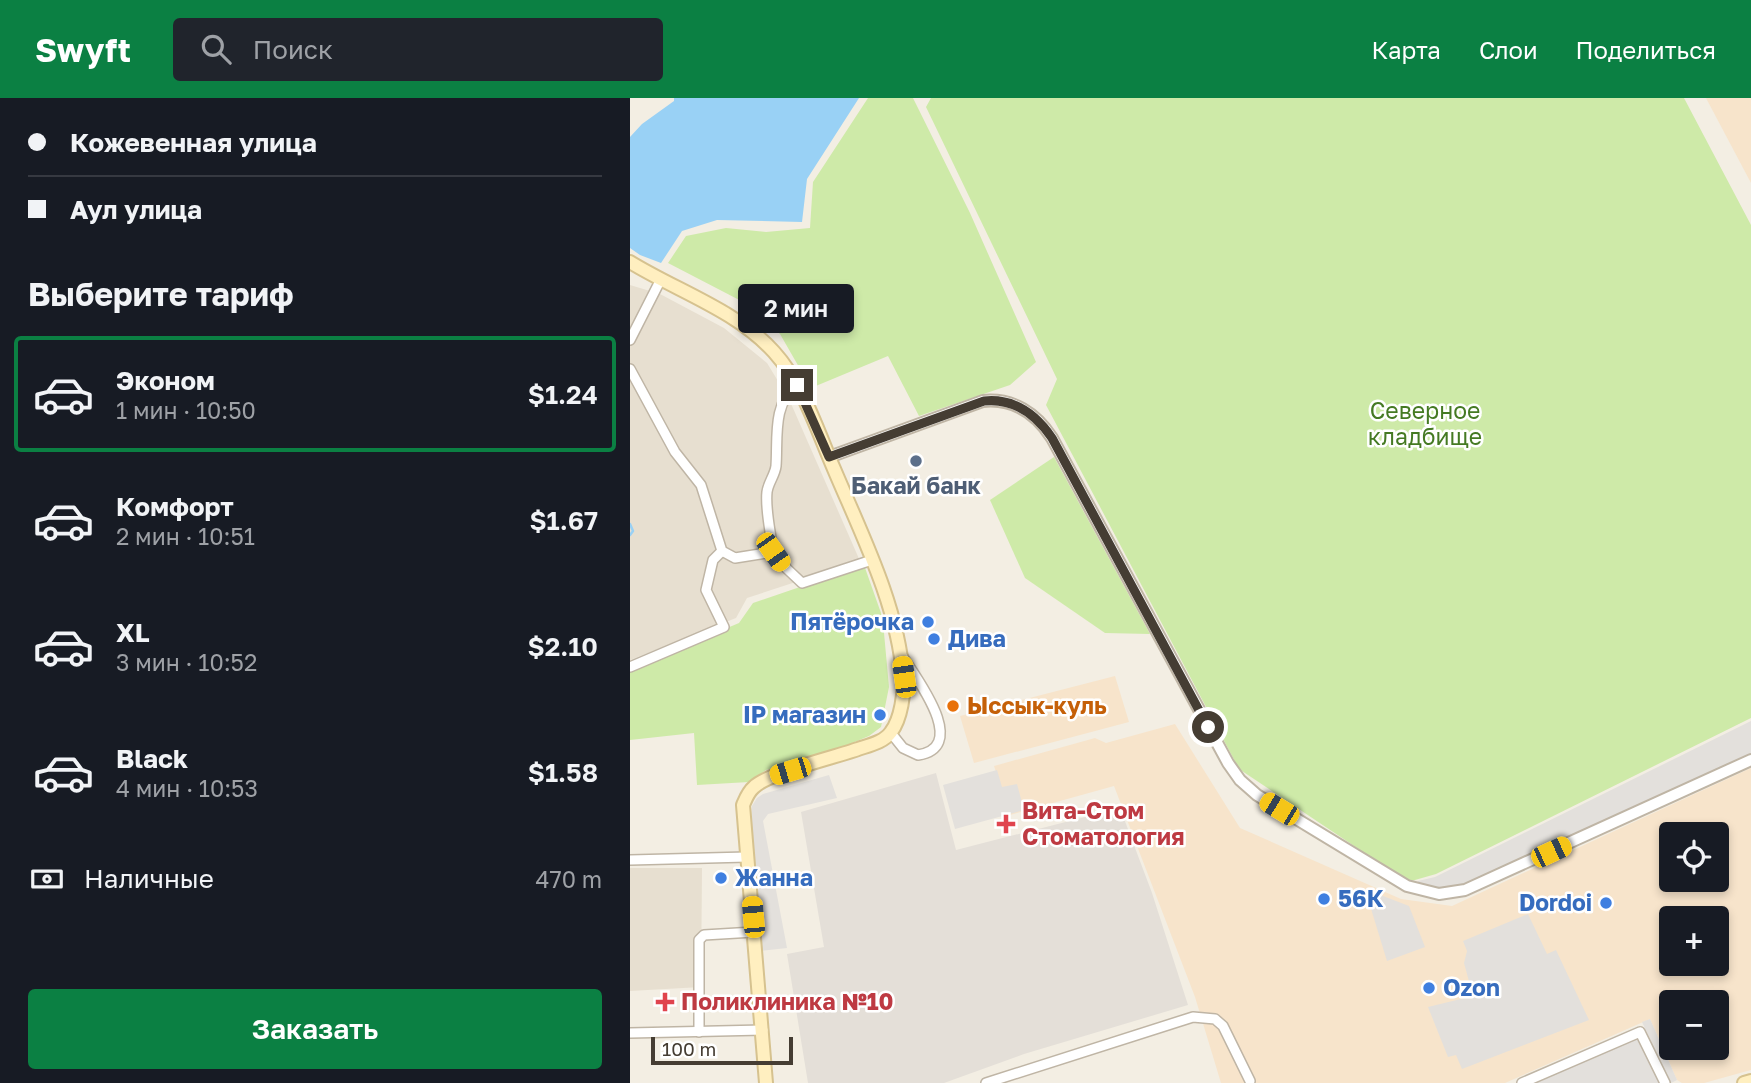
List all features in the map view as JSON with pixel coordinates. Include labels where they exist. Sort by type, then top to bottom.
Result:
[{"type":"main road","points":[[630,262],[743,326],[774,352],[797,385],[872,560],[900,652],[903,690],[891,733],[879,741],[765,779],[753,788],[746,798],[743,814],[766,1083]]},
{"type":"main road","points":[[630,271],[660,281]]},
{"type":"main road","points":[[1744,1083],[1751,1081]]},
{"type":"street","points":[[630,340],[660,281]]},
{"type":"street","points":[[630,369],[675,452],[701,485],[722,551],[735,558],[773,552]]},
{"type":"street","points":[[797,385],[788,391],[779,416],[775,441],[776,468],[767,492],[773,552],[783,566],[802,583],[872,560]]},
{"type":"street","points":[[829,457],[974,403],[1000,400],[1027,411],[1052,438],[1197,708],[1240,780],[1256,795],[1391,877],[1421,890],[1439,894],[1465,890],[1751,760]]},
{"type":"street","points":[[630,667],[724,627],[706,590],[713,560],[722,551]]},
{"type":"street","points":[[891,733],[903,748],[918,755],[932,750],[940,732],[939,719],[931,699],[900,652]]},
{"type":"street","points":[[630,860],[747,857]]},
{"type":"street","points":[[699,1032],[699,940],[704,935],[754,932]]},
{"type":"street","points":[[992,1082],[1193,1017],[1215,1019],[1223,1026],[1250,1081]]},
{"type":"street","points":[[630,1033],[763,1030]]},
{"type":"street","points":[[1522,1083],[1640,1032],[1665,1083]]},
{"type":"shaded area","points":[[1706,98],[1751,98],[1751,183]]},
{"type":"shaded area","points":[[630,285],[660,294],[724,328],[767,363],[789,399],[860,561],[747,598],[736,618],[630,660]]},
{"type":"shaded area","points":[[1115,676],[1129,722],[974,763],[960,716]]},
{"type":"shaded area","points":[[1751,721],[1751,756],[1452,890],[1417,885],[1418,881],[1435,877]]},
{"type":"shaded area","name":"Dordoi","points":[[1175,724],[1240,828],[1401,899],[1452,906],[1751,768],[1751,1070],[1704,1083],[1682,1083],[1677,1080],[1668,1060],[1729,1060],[1729,990],[1659,990],[1659,1039],[1650,1019],[1505,1083],[1221,1083],[1195,997],[1114,786],[1010,815],[994,766],[1095,738],[1106,743]]},
{"type":"shaded area","points":[[997,770],[1002,787],[1017,784],[1024,810],[955,829],[943,785]]},
{"type":"shaded area","points":[[936,773],[956,850],[1120,808],[1152,893],[1188,1005],[1024,1054],[944,1083],[808,1083],[787,954],[824,947],[801,812]]},
{"type":"shaded area","points":[[829,775],[837,798],[768,814],[763,821],[787,948],[759,951],[752,806],[763,794]]},
{"type":"shaded area","points":[[630,868],[702,868],[701,987],[630,991]]},
{"type":"shaded area","points":[[1365,889],[1409,906],[1425,947],[1387,961]]},
{"type":"shaded area","points":[[1528,914],[1547,954],[1556,950],[1589,1020],[1462,1069],[1456,1055],[1448,1057],[1428,1007],[1473,996],[1464,963],[1467,951],[1463,941]]},
{"type":"shaded area","points":[[1650,1019],[1659,1039],[1659,1058],[1642,1022]]},
{"type":"shaded area","points":[[1638,1038],[1659,1083],[1536,1083]]},
{"type":"shaded area","points":[[1660,1060],[1668,1060],[1677,1080],[1671,1083]]},
{"type":"green space","points":[[868,98],[913,98],[970,213],[1036,362],[1010,385],[919,416],[888,356],[811,388],[780,334],[747,304],[668,263],[686,236],[726,228],[766,232],[810,228],[813,182]]},
{"type":"green space","name":"Северное кладбище","points":[[931,98],[1684,98],[1751,225],[1751,718],[1436,874],[1408,882],[1239,769],[1046,405],[1057,379],[926,107]]},
{"type":"green space","points":[[1054,457],[1150,634],[1105,633],[1025,578],[990,500]]},
{"type":"green space","points":[[864,565],[881,613],[889,687],[881,727],[869,736],[840,748],[766,770],[749,782],[697,785],[694,733],[630,740],[630,669],[739,623],[753,603]]},
{"type":"water","points":[[674,98],[859,98],[807,179],[802,222],[717,220],[682,231],[661,263],[630,248],[630,137],[642,124],[674,101]]},
{"type":"waterway","points":[[630,524],[633,531],[630,535]]},
{"type":"place","name":"Бакай банк","points":[[916,461]]},
{"type":"place","name":"Пятёрочка","points":[[928,622]]},
{"type":"place","name":"Дива","points":[[934,639]]},
{"type":"place","name":"Ыссык-куль","points":[[953,706]]},
{"type":"place","name":"IP магазин","points":[[880,715]]},
{"type":"place","name":"Вита-Стом Стоматология","points":[[1006,824]]},
{"type":"place","name":"Жанна","points":[[721,878]]},
{"type":"place","name":"56К","points":[[1324,899]]},
{"type":"place","name":"Dordoi","points":[[1606,903]]},
{"type":"place","name":"Ozon","points":[[1429,988]]},
{"type":"place","name":"Поликлиника №10","points":[[665,1002]]},
{"type":"route","points":[[797,385],[829,457],[974,403],[1000,400],[1027,411],[1052,438],[1208,727]]}]
